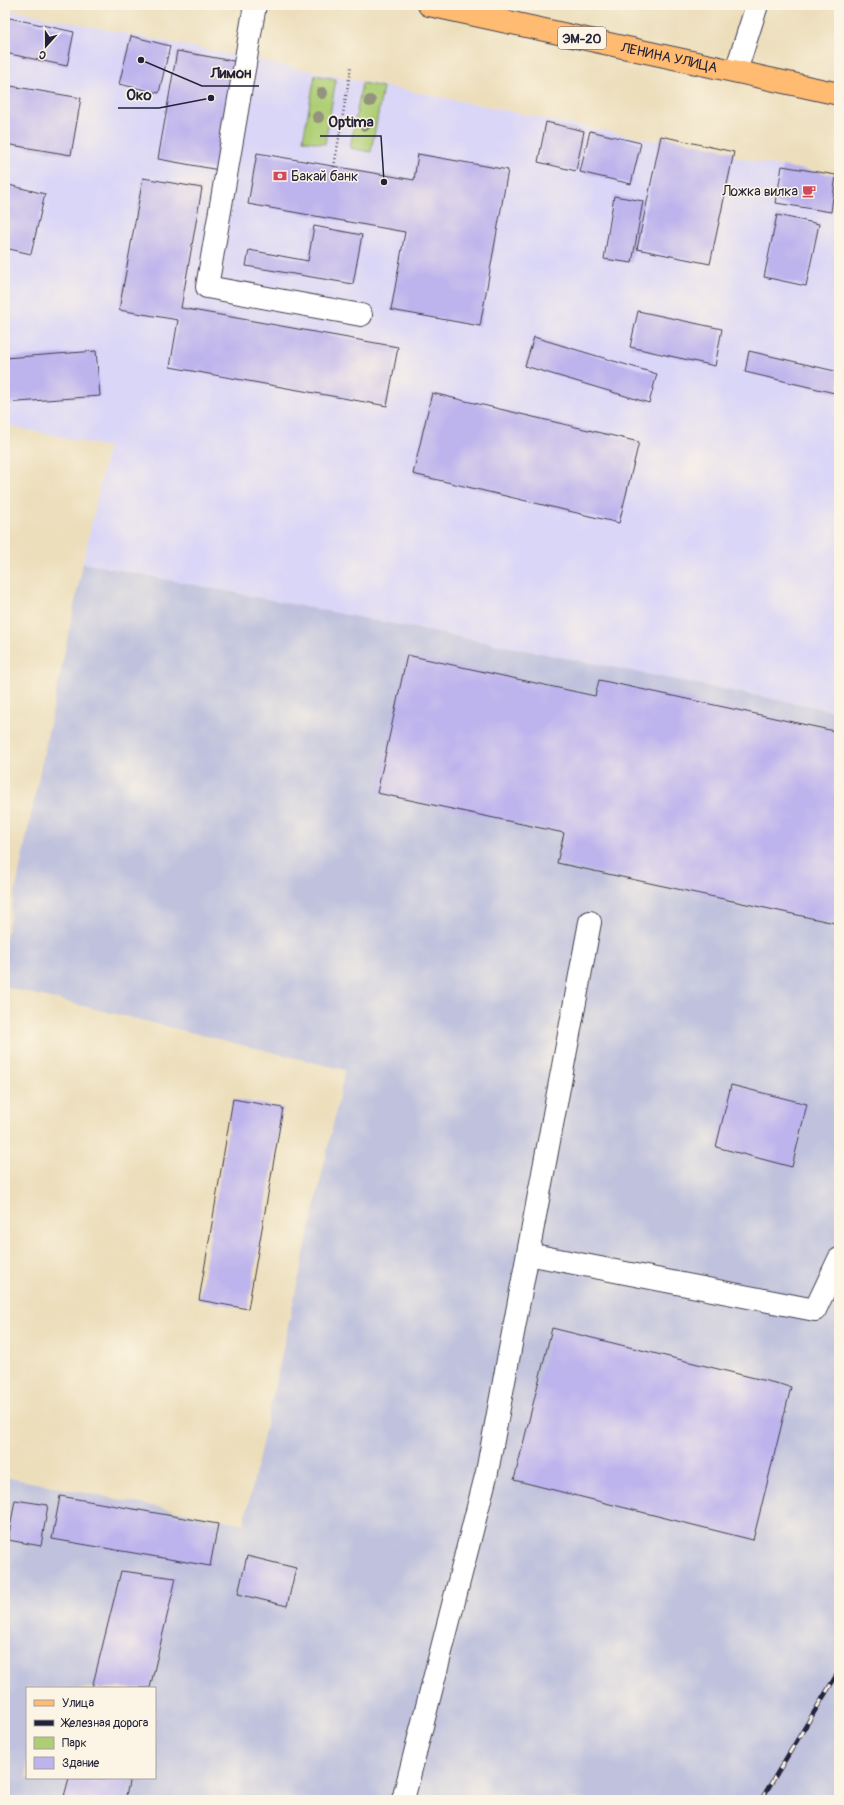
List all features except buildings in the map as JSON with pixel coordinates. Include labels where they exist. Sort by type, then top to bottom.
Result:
[{"type":"main road","name":"ЛЕНИНА УЛИЦА","points":[[429,5],[839,94]]},
{"type":"street","points":[[255,5],[206,287],[361,315]]},
{"type":"street","points":[[736,71],[757,5]]},
{"type":"street","points":[[403,1800],[487,1472],[590,922]]},
{"type":"street","points":[[528,1254],[814,1310],[839,1259]]},
{"type":"path","points":[[334,167],[351,67]]},
{"type":"shaded area","points":[[5,9],[839,178],[839,712],[83,563],[108,447],[5,425]]},
{"type":"shaded area","points":[[83,563],[839,712],[839,1800],[5,1800],[5,1477],[244,1524],[345,1070],[5,987],[5,941]]},
{"type":"green space","points":[[315,75],[336,79],[325,144],[303,140]]},
{"type":"green space","points":[[362,83],[383,87],[371,152],[350,148]]},
{"type":"railway","points":[[761,1800],[839,1671]]},
{"type":"place","name":"Лимон","points":[[141,60]]},
{"type":"place","name":"Око","points":[[211,98]]},
{"type":"place","name":"Бакай банк","points":[[280,176]]},
{"type":"place","name":"Optima","points":[[384,182]]},
{"type":"place","name":"Ложка вилка","points":[[809,191]]}]
